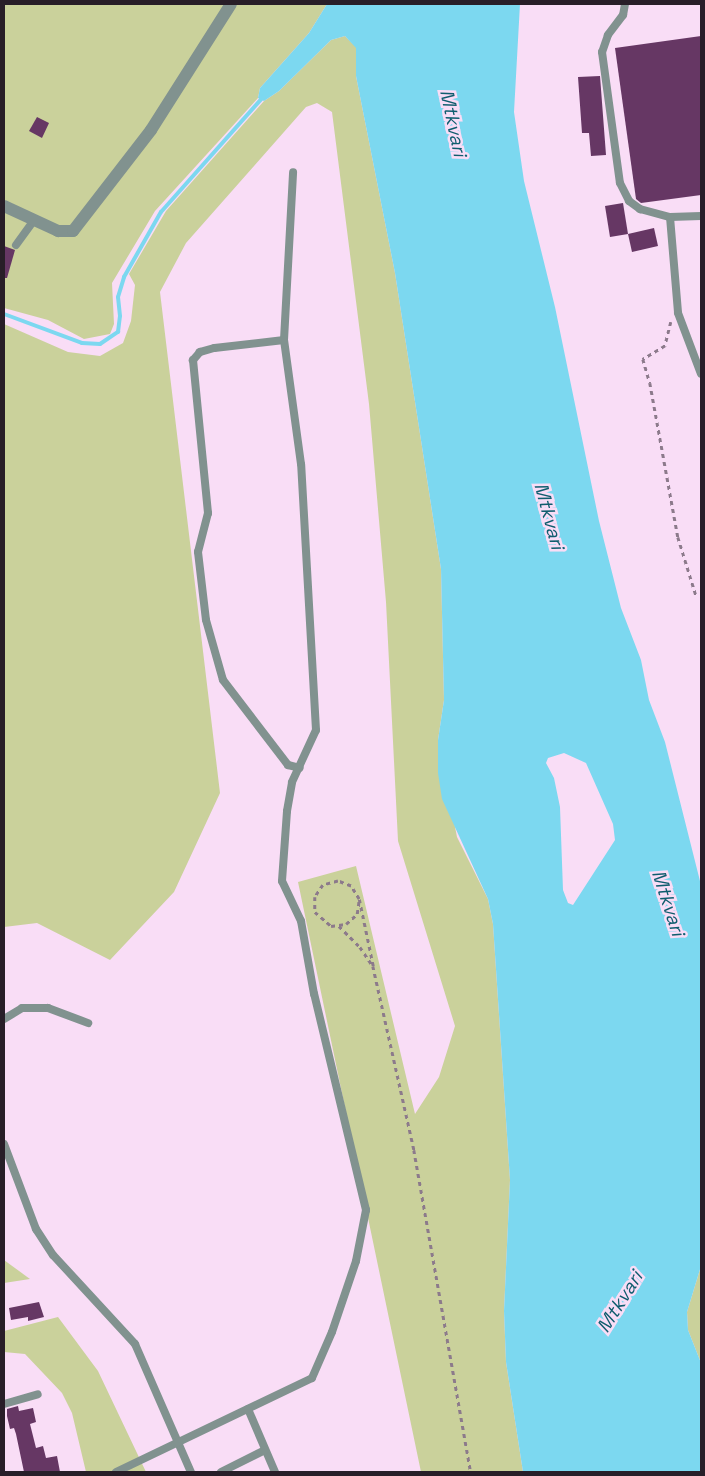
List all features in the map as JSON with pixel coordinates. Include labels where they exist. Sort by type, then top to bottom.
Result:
[{"type":"street","points":[[4,206],[58,231],[73,231],[150,130],[232,4]]},
{"type":"lane","points":[[625,4],[622,15],[608,35],[602,52],[620,183],[630,201],[640,209],[670,217],[701,216]]},
{"type":"lane","points":[[116,1472],[312,1378],[332,1332],[356,1261],[366,1210],[314,994],[301,921],[282,881],[286,811],[292,782],[316,730],[301,464],[284,340],[293,172]]},
{"type":"lane","points":[[670,217],[678,314],[701,374]]},
{"type":"lane","points":[[16,245],[34,220]]},
{"type":"lane","points":[[284,340],[214,348],[200,352],[193,360],[208,513],[198,552],[206,620],[223,680],[288,765],[300,768]]},
{"type":"lane","points":[[4,1019],[22,1008],[48,1008],[88,1023]]},
{"type":"lane","points":[[4,1144],[36,1229],[53,1255],[135,1344],[191,1472]]},
{"type":"lane","points":[[4,1404],[38,1394]]},
{"type":"lane","points":[[248,1409],[275,1472]]},
{"type":"lane","points":[[221,1472],[265,1450]]},
{"type":"path","points":[[678,314],[674,316],[669,326],[665,346],[643,359],[650,383],[678,537],[696,595]]},
{"type":"path","points":[[373,966],[360,947],[339,926],[324,923],[315,912],[318,890],[330,882],[345,882],[352,886],[359,899],[414,1150],[471,1472]]},
{"type":"path","points":[[339,926],[357,914],[359,899]]},
{"type":"green space","points":[[4,4],[327,4],[309,33],[260,88],[258,98],[155,211],[112,283],[114,324],[110,334],[84,339],[48,320],[4,308]]},
{"type":"green space","points":[[345,36],[357,48],[356,76],[395,273],[441,569],[444,700],[438,740],[457,837],[488,899],[493,924],[510,1180],[504,1311],[506,1362],[523,1472],[421,1472],[298,882],[356,866],[415,1114],[439,1077],[455,1026],[398,841],[386,602],[369,404],[332,112],[317,103],[306,107],[186,243],[160,292],[220,793],[174,892],[110,960],[37,923],[4,927],[4,324],[68,352],[100,356],[123,343],[131,321],[135,285],[129,274],[166,211],[264,101],[279,91],[331,40]]},
{"type":"green space","points":[[4,1260],[30,1279],[4,1283]]},
{"type":"green space","points":[[701,1266],[701,1363],[688,1330],[687,1312]]},
{"type":"green space","points":[[58,1317],[98,1371],[146,1472],[86,1472],[72,1413],[62,1393],[25,1354],[4,1352],[4,1331]]},
{"type":"water","name":"Mtkvari","points":[[327,4],[520,4],[514,112],[524,181],[555,307],[599,521],[621,608],[641,660],[649,700],[665,742],[701,885],[701,1266],[687,1312],[688,1330],[701,1363],[701,1472],[523,1472],[506,1362],[504,1311],[510,1180],[493,924],[488,899],[442,799],[438,773],[438,740],[444,700],[441,569],[395,273],[356,76],[356,48],[345,36],[331,40],[279,91],[264,101],[258,98],[260,88],[309,33]],"holes":[[[564,753],[586,763],[613,824],[615,840],[573,905],[568,903],[563,890],[560,807],[554,778],[546,763],[548,758]]]},
{"type":"building","points":[[701,36],[701,195],[641,203],[636,199],[615,48]]},
{"type":"building","points":[[600,76],[606,155],[591,156],[589,133],[582,133],[578,77]]},
{"type":"building","points":[[37,117],[49,123],[42,138],[29,131]]},
{"type":"building","points":[[623,203],[628,234],[610,237],[605,206]]},
{"type":"building","points":[[654,228],[658,246],[632,252],[628,234]]},
{"type":"building","points":[[4,246],[15,250],[7,278],[4,278]]},
{"type":"building","points":[[39,1302],[44,1317],[28,1321],[28,1317],[11,1320],[9,1308]]},
{"type":"building","points":[[18,1406],[19,1411],[33,1408],[36,1422],[30,1424],[36,1448],[43,1446],[46,1458],[57,1456],[60,1472],[24,1472],[16,1434],[14,1428],[10,1429],[7,1416],[7,1409]]},
{"type":"waterway","points":[[4,314],[82,343],[100,344],[118,332],[120,316],[118,297],[124,277],[161,212],[263,97]]}]
